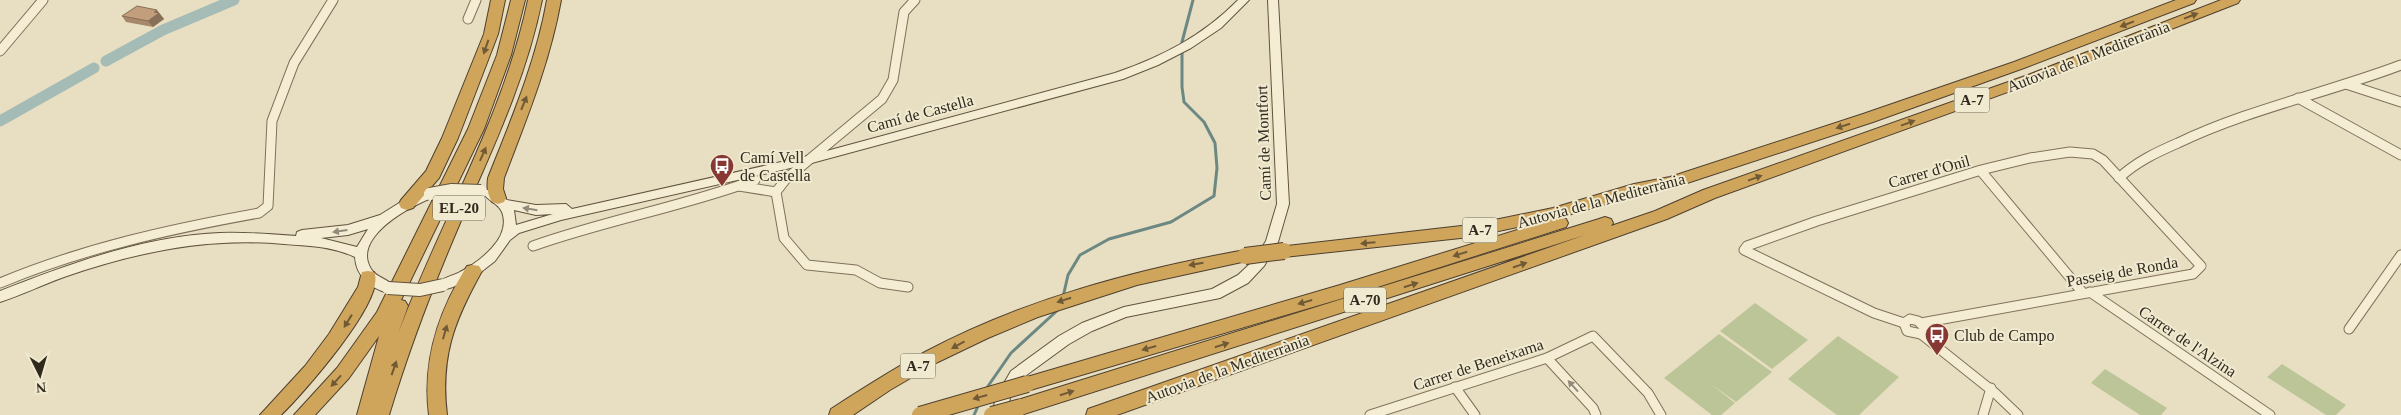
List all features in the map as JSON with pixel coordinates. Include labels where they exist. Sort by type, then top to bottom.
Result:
[{"type":"highway","points":[[407,204],[432,174],[450,138],[491,34],[498,0]]},
{"type":"highway","name":"EL-20","points":[[366,415],[390,330],[422,250],[452,187],[455,172],[492,89],[504,55],[518,0]]},
{"type":"highway","name":"EL-20","points":[[380,415],[393,370],[416,307],[495,128],[512,83],[524,48],[535,0]]},
{"type":"highway","points":[[501,201],[495,188],[496,178],[534,78],[549,28],[554,0]]},
{"type":"highway","name":"Autovia de la Mediterrània","points":[[838,415],[882,386],[967,340],[1054,303],[1111,285],[1190,265],[1244,256],[1470,232],[1553,214],[1634,190],[1672,182],[1868,118],[2019,65],[2189,0]]},
{"type":"highway","name":"Autovia de la Mediterrània","points":[[1094,415],[1661,215],[1709,194],[2033,78],[2233,0]]},
{"type":"highway","points":[[303,415],[348,366],[384,316],[447,184],[455,172]]},
{"type":"highway","name":"A-70","points":[[920,415],[1340,292],[1640,196],[1672,182]]},
{"type":"highway","name":"A-70","points":[[992,415],[1650,209],[1709,194]]},
{"type":"highway","points":[[438,415],[437,376],[444,336],[456,301],[474,270]]},
{"type":"highway","points":[[269,415],[297,386],[335,340],[367,287],[368,277]]},
{"type":"main road","name":"Camí de Castella","points":[[506,237],[514,230],[530,225],[630,200],[808,160],[1120,76],[1164,59],[1193,43],[1222,24],[1244,0]]},
{"type":"main road","name":"Camí de Montfort","points":[[999,415],[1003,397],[1016,375],[1064,340],[1087,326],[1124,312],[1215,294],[1243,279],[1263,256],[1272,242],[1283,204],[1273,0]]},
{"type":"main road","name":"Camí de Castella","points":[[1209,32],[1236,2]]},
{"type":"main road","points":[[0,297],[51,276],[130,253],[207,240],[348,230],[372,223],[430,194],[452,190],[481,191],[501,201],[510,219],[506,237],[497,251],[474,270],[443,284],[420,290],[388,288],[368,277],[362,267],[361,254],[367,239],[387,216]]},
{"type":"main road","name":"Camí de Castella","points":[[501,201],[536,210],[560,210],[630,200]]},
{"type":"main road","points":[[257,237],[314,241],[340,246],[361,254]]},
{"type":"street","points":[[0,51],[43,0]]},
{"type":"street","points":[[0,284],[40,265],[167,228],[259,213],[268,206],[272,122],[294,63],[333,0]]},
{"type":"street","points":[[468,19],[476,0]]},
{"type":"street","points":[[908,287],[880,283],[856,270],[807,265],[784,238],[776,192],[786,179],[882,99],[893,80],[904,12],[915,0]]},
{"type":"street","points":[[2119,178],[2129,168],[2184,139],[2298,98],[2401,65]]},
{"type":"street","points":[[2346,84],[2401,102]]},
{"type":"street","points":[[2298,98],[2401,155]]},
{"type":"street","name":"Carrer d'Onil","points":[[1904,323],[1874,313],[1744,250],[1747,246],[1836,214],[2032,157],[2081,150],[2094,154],[2119,178]]},
{"type":"street","name":"Carrer de l'Alzina","points":[[1981,171],[2086,292],[2270,415]]},
{"type":"street","name":"Passeig de Ronda","points":[[1904,323],[1910,319],[1921,323],[2193,274],[2201,266],[2119,178]]},
{"type":"street","points":[[533,246],[596,225],[755,180]]},
{"type":"street","points":[[739,186],[776,192]]},
{"type":"street","points":[[2349,329],[2401,255]]},
{"type":"street","points":[[1904,323],[1907,331],[1921,334],[1956,365],[1991,388],[2018,415]]},
{"type":"street","points":[[1921,323],[1925,331],[1921,334]]},
{"type":"street","name":"Carrer de Beneixama","points":[[1370,415],[1547,358],[1593,336],[1648,393],[1661,415]]},
{"type":"street","points":[[1547,358],[1593,408],[1596,415]]},
{"type":"street","points":[[1455,387],[1475,415]]},
{"type":"street","points":[[1983,415],[1991,388]]},
{"type":"green space","points":[[1755,303],[1808,340],[1772,369],[1720,331]]},
{"type":"green space","points":[[1719,334],[1772,372],[1736,402],[1711,384],[1735,403],[1721,415],[1712,415],[1664,378]]},
{"type":"green space","points":[[1838,336],[1899,377],[1859,415],[1837,415],[1788,379]]},
{"type":"green space","points":[[2282,364],[2346,405],[2336,415],[2326,415],[2267,377]]},
{"type":"green space","points":[[2105,369],[2167,408],[2161,415],[2140,415],[2091,383]]},
{"type":"building","points":[[137,6],[157,10],[154,12],[159,13],[148,21],[122,16]]},
{"type":"waterway","points":[[106,61],[163,30],[234,0]]},
{"type":"waterway","points":[[1063,297],[1068,275],[1080,255],[1109,239],[1171,222],[1214,196],[1217,168],[1215,143],[1204,122],[1184,102],[1182,87],[1182,42],[1193,0]]},
{"type":"waterway","points":[[0,121],[94,68]]},
{"type":"waterway","points":[[986,389],[1011,353],[1060,308]]},
{"type":"waterway","points":[[974,415],[979,404]]},
{"type":"place","name":"Camí Vell de Castella","points":[[722,187]]},
{"type":"place","name":"Club de Campo","points":[[1937,356]]}]
